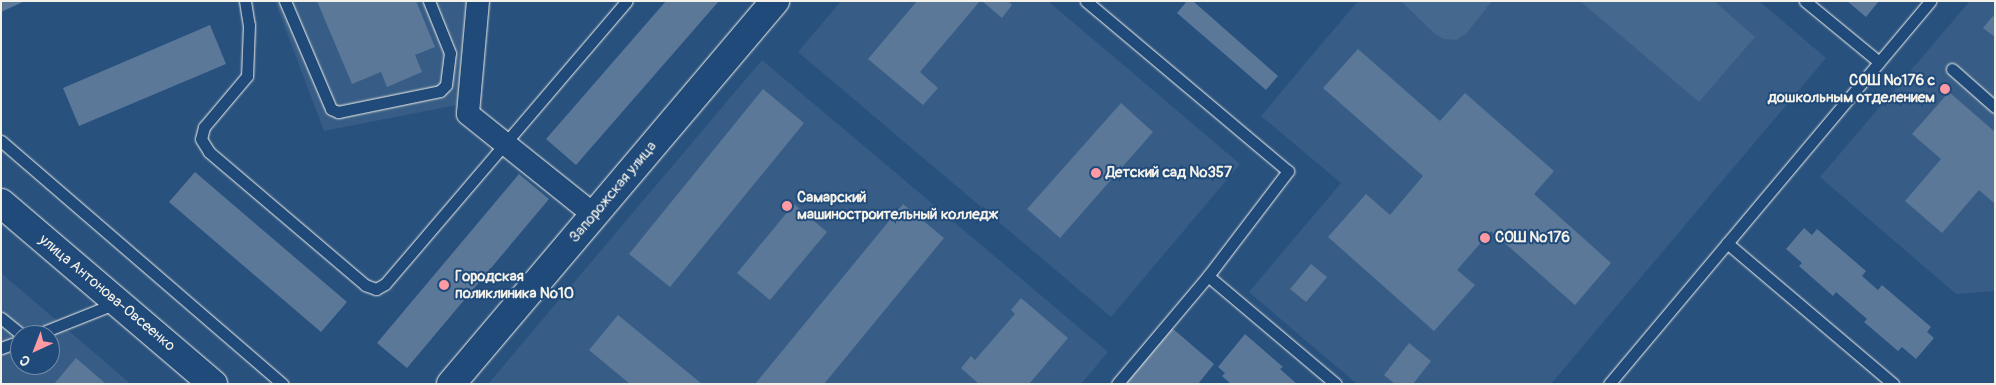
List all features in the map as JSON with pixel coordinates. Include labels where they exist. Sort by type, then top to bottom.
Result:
[{"type":"street","points":[[478,1],[468,114],[507,143],[594,216]]},
{"type":"street","name":"Запорожская улица","points":[[452,384],[776,1]]},
{"type":"street","name":"улица Антонова-Овсеенко","points":[[1,203],[214,384]]},
{"type":"lane","points":[[245,1],[249,25],[247,76],[204,128],[201,139],[209,152],[365,285],[376,289],[385,284],[627,1]]},
{"type":"lane","points":[[285,1],[331,109],[338,112],[440,91],[446,85],[450,53],[429,1]]},
{"type":"lane","points":[[1086,1],[1288,171],[1208,276],[1117,384]]},
{"type":"lane","points":[[1805,1],[1879,62]]},
{"type":"lane","points":[[1609,384],[1930,1]]},
{"type":"lane","points":[[1952,69],[1995,107]]},
{"type":"lane","points":[[1,140],[283,384]]},
{"type":"lane","points":[[1728,243],[1893,384]]},
{"type":"lane","points":[[1208,276],[1336,384]]},
{"type":"lane","points":[[60,325],[117,302]]},
{"type":"shaded area","points":[[275,1],[466,1],[457,105],[324,131]]},
{"type":"shaded area","points":[[841,1],[1048,1],[1240,164],[1111,317],[798,52]]},
{"type":"shaded area","name":"СОШ №176","points":[[1358,1],[1759,1],[1826,58],[1551,384],[1357,384],[1249,292],[1341,183],[1261,116]]},
{"type":"shaded area","points":[[1401,1],[1492,1],[1466,34],[1456,40],[1444,39],[1435,34]]},
{"type":"shaded area","points":[[1580,1],[1714,1],[1755,37],[1699,102]]},
{"type":"shaded area","name":"СОШ №176 с дошкольным отделением","points":[[1970,1],[1995,1],[1995,291],[1956,294],[1820,177]]},
{"type":"shaded area","name":"Самарский машиностроительный колледж","points":[[762,60],[1108,352],[1081,384],[488,384]]},
{"type":"shaded area","points":[[1,273],[131,384],[1,384]]},
{"type":"building","points":[[1,1],[25,1],[1,12]]},
{"type":"building","points":[[317,1],[416,1],[435,47],[415,55],[422,72],[387,87],[381,72],[352,84]]},
{"type":"building","points":[[666,1],[719,1],[576,165],[546,139]]},
{"type":"building","points":[[917,1],[980,1],[920,72],[938,88],[923,105],[868,59]]},
{"type":"building","points":[[982,1],[1008,1],[1012,5],[1002,18]]},
{"type":"building","points":[[1187,1],[1193,1],[1278,76],[1266,90],[1177,13]]},
{"type":"building","points":[[1847,1],[1879,1],[1866,17]]},
{"type":"building","points":[[1993,16],[1995,18],[1995,37],[1983,28]]},
{"type":"building","points":[[210,25],[226,64],[79,126],[63,88]]},
{"type":"building","points":[[1358,49],[1440,121],[1465,93],[1554,171],[1534,194],[1611,263],[1575,305],[1491,231],[1457,270],[1475,285],[1434,331],[1328,237],[1366,194],[1390,215],[1423,176],[1323,88]]},
{"type":"building","points":[[763,89],[804,123],[670,287],[629,254]]},
{"type":"building","points":[[1949,92],[1995,132],[1995,204],[1979,190],[1942,233],[1905,201],[1941,159],[1912,134]]},
{"type":"building","points":[[1121,103],[1153,132],[1060,238],[1027,209]]},
{"type":"building","points":[[195,172],[347,302],[321,332],[169,202]]},
{"type":"building","points":[[519,174],[549,199],[407,368],[377,343]]},
{"type":"building","points":[[794,204],[827,232],[770,300],[737,273]]},
{"type":"building","points":[[903,204],[944,238],[824,384],[755,384]]},
{"type":"building","points":[[1804,228],[1812,235],[1817,229],[1866,271],[1862,276],[1878,290],[1882,285],[1931,327],[1927,332],[1934,338],[1916,359],[1902,347],[1898,351],[1864,322],[1867,319],[1836,292],[1833,296],[1799,266],[1802,263],[1786,249]]},
{"type":"building","points":[[1311,264],[1327,277],[1306,302],[1290,289]]},
{"type":"building","points":[[1021,298],[1068,338],[1029,384],[979,384],[961,368],[971,356],[975,360],[1015,314],[1011,310]]},
{"type":"building","points":[[618,315],[702,384],[630,384],[589,350]]},
{"type":"building","points":[[1172,328],[1214,364],[1198,384],[1124,384]]},
{"type":"building","points":[[1245,334],[1283,367],[1280,369],[1297,384],[1231,384],[1222,376],[1225,373],[1218,367]]},
{"type":"building","points":[[1409,343],[1431,361],[1413,384],[1395,384],[1384,375]]},
{"type":"building","points":[[76,358],[106,384],[54,384]]},
{"type":"place","name":"СОШ №176 с дошкольным отделением","points":[[1945,89]]},
{"type":"place","name":"Детский сад №357","points":[[1096,173]]},
{"type":"place","name":"Самарский машиностроительный колледж","points":[[787,206]]},
{"type":"place","name":"СОШ №176","points":[[1485,238]]},
{"type":"place","name":"Городская поликлиника №10","points":[[444,285]]}]
